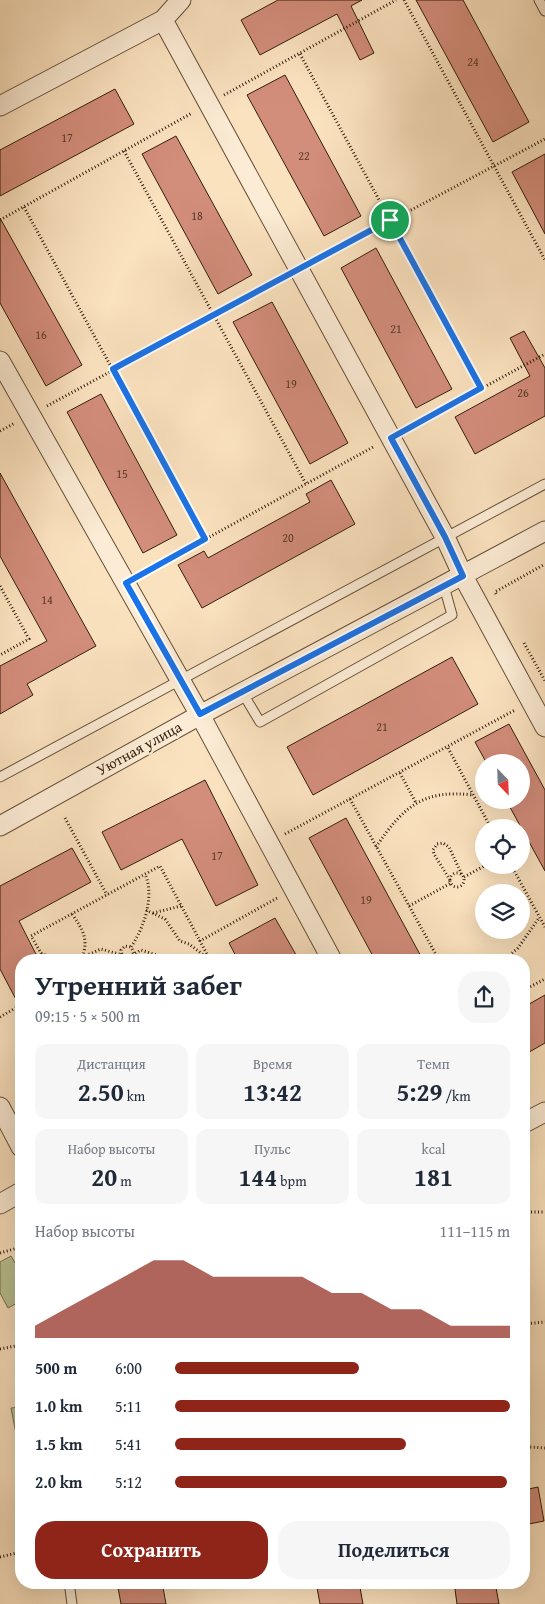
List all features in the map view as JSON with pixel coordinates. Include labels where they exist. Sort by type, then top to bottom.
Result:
[{"type":"street","points":[[0,106],[163,20],[181,0]]},
{"type":"street","points":[[163,20],[445,537],[463,576],[545,727]]},
{"type":"street","points":[[0,361],[200,714],[329,954]]},
{"type":"street","name":"Уютная улица","points":[[0,826],[200,714],[545,531]]},
{"type":"street","points":[[0,1107],[15,1136]]},
{"type":"street","points":[[530,1120],[545,1112]]},
{"type":"street","points":[[0,1204],[15,1195]]},
{"type":"lane","points":[[539,0],[545,11]]},
{"type":"lane","points":[[0,777],[545,484]]},
{"type":"lane","points":[[242,692],[260,722],[452,615],[444,586]]},
{"type":"lane","points":[[70,1589],[72,1604]]},
{"type":"path","points":[[404,0],[545,260]]},
{"type":"path","points":[[300,54],[481,388]]},
{"type":"path","points":[[0,431],[390,220],[545,139]]},
{"type":"path","points":[[124,151],[306,484]]},
{"type":"path","points":[[24,207],[205,539]]},
{"type":"path","points":[[126,583],[545,354]]},
{"type":"path","points":[[500,600],[495,592],[545,564]]},
{"type":"path","points":[[0,586],[29,639],[0,655]]},
{"type":"path","points":[[523,641],[545,681]]},
{"type":"path","points":[[269,843],[448,748],[531,701]]},
{"type":"path","points":[[448,748],[486,819]]},
{"type":"path","points":[[400,773],[416,803]]},
{"type":"path","points":[[376,847],[393,821],[416,803],[447,793],[473,794]]},
{"type":"path","points":[[350,799],[436,954]]},
{"type":"path","points":[[65,818],[107,895]]},
{"type":"path","points":[[443,843],[449,847],[463,876],[464,881],[461,886],[454,887],[434,854],[437,844],[443,843]]},
{"type":"path","points":[[40,953],[31,936],[160,866],[207,954]]},
{"type":"path","points":[[409,906],[450,881],[454,873],[463,876],[475,870]]},
{"type":"path","points":[[145,874],[149,890],[146,910],[142,929],[132,947],[134,953],[146,950],[156,954]]},
{"type":"path","points":[[516,874],[545,927]]},
{"type":"path","points":[[200,942],[284,894]]},
{"type":"path","points":[[153,913],[181,906]]},
{"type":"path","points":[[146,910],[165,919],[180,941],[189,944],[202,954]]},
{"type":"path","points":[[72,914],[85,938],[87,946],[85,954]]},
{"type":"path","points":[[511,954],[518,948],[540,917]]},
{"type":"path","points":[[122,954],[123,947],[132,947]]},
{"type":"path","points":[[92,954],[101,949],[118,954]]},
{"type":"path","points":[[530,987],[545,979]]},
{"type":"path","points":[[0,1017],[15,1008]]},
{"type":"path","points":[[530,1212],[545,1212]]},
{"type":"path","points":[[0,1253],[15,1249]]},
{"type":"path","points":[[530,1323],[545,1322]]},
{"type":"path","points":[[0,1349],[15,1346]]},
{"type":"path","points":[[530,1447],[545,1448]]},
{"type":"path","points":[[0,1558],[15,1554]]},
{"type":"green space","points":[[11,1256],[15,1263],[15,1304],[8,1308],[0,1293],[0,1262]]},
{"type":"green space","points":[[11,1408],[15,1408],[15,1428]]},
{"type":"building","points":[[278,0],[362,0],[351,6],[374,53],[360,60],[337,14],[260,55],[241,20]]},
{"type":"building","points":[[416,0],[463,0],[529,122],[493,142]]},
{"type":"building","points":[[285,75],[361,216],[324,236],[247,95]]},
{"type":"building","points":[[115,89],[134,124],[0,196],[0,150]]},
{"type":"building","points":[[176,136],[252,275],[218,294],[142,154]]},
{"type":"building","points":[[545,154],[545,234],[512,172]]},
{"type":"building","points":[[0,218],[82,365],[46,386],[0,303]]},
{"type":"building","points":[[376,248],[452,389],[416,408],[341,268]]},
{"type":"building","points":[[272,302],[348,443],[310,464],[233,322]]},
{"type":"building","points":[[524,331],[545,368],[545,416],[475,454],[455,417],[530,376],[510,338]]},
{"type":"building","points":[[101,394],[177,535],[143,553],[67,412]]},
{"type":"building","points":[[0,473],[96,646],[27,684],[33,695],[0,714],[0,666],[47,641],[0,556]]},
{"type":"building","points":[[331,480],[355,524],[202,608],[178,565],[204,551],[208,558],[310,502],[306,494]]},
{"type":"building","points":[[452,657],[478,704],[313,795],[287,747]]},
{"type":"building","points":[[509,724],[525,754],[482,754],[475,742]]},
{"type":"building","points":[[530,762],[545,790],[545,871],[530,844],[530,819],[516,819],[511,809],[530,809]]},
{"type":"building","points":[[205,780],[258,885],[216,906],[182,839],[121,870],[102,832]]},
{"type":"building","points":[[346,818],[420,954],[372,954],[309,838]]},
{"type":"building","points":[[72,848],[91,882],[19,921],[36,954],[15,954],[15,998],[0,969],[0,886]]},
{"type":"building","points":[[275,918],[296,954],[235,954],[229,943]]},
{"type":"building","points":[[545,995],[545,1043],[530,1052],[530,1004]]},
{"type":"building","points":[[538,1487],[544,1521],[530,1524],[530,1489]]},
{"type":"building","points":[[118,1589],[163,1589],[166,1604],[121,1604]]},
{"type":"building","points":[[317,1589],[360,1589],[363,1604],[320,1604]]},
{"type":"building","points":[[455,1589],[496,1589],[499,1604],[457,1604]]},
{"type":"route","points":[[390,220],[481,388],[391,438],[445,537],[463,576],[200,714],[126,583],[205,539],[113,369],[390,220]]}]
